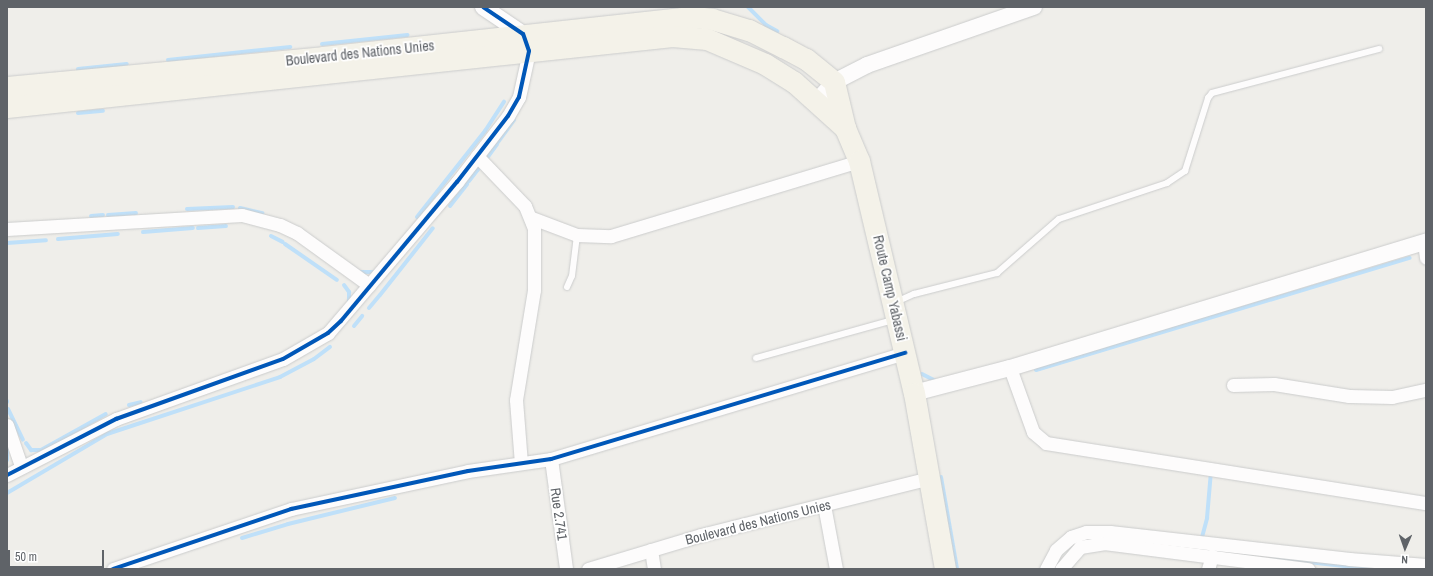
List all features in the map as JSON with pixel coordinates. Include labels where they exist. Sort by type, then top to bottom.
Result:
[{"type":"main road","name":"Boulevard des Nations Unies","points":[[7,107],[408,56],[526,43],[691,17],[712,19],[749,30],[806,59],[834,82]]},
{"type":"main road","name":"Boulevard des Nations Unies","points":[[526,43],[655,37],[708,39],[765,64],[794,82],[816,102]]},
{"type":"main road","name":"Boulevard des Nations Unies","points":[[7,87],[408,56]]},
{"type":"main road","name":"Route Camp Yabassi","points":[[834,82],[845,128],[859,161],[905,353],[914,393],[945,569]]},
{"type":"main road","points":[[816,102],[845,128]]},
{"type":"street","points":[[7,475],[21,466],[116,419],[283,359],[328,333],[370,285],[477,156],[508,116],[519,97],[526,43],[483,7]]},
{"type":"street","points":[[816,102],[834,82],[867,65],[1014,10],[1034,7]]},
{"type":"street","points":[[477,156],[507,185],[525,206],[532,218],[534,290],[516,400],[521,463]]},
{"type":"street","points":[[532,218],[577,235],[611,236],[859,161]]},
{"type":"street","points":[[7,229],[242,215],[280,225],[297,234],[370,285]]},
{"type":"street","points":[[914,393],[1010,368],[1425,248]]},
{"type":"street","points":[[114,569],[291,509],[468,471],[551,459],[905,353]]},
{"type":"street","points":[[1010,368],[1033,432],[1046,443],[1426,503]]},
{"type":"street","points":[[1233,385],[1274,384],[1334,395],[1392,397],[1426,390]]},
{"type":"street","points":[[7,425],[21,466]]},
{"type":"street","name":"Rue 2.741","points":[[551,459],[566,569]]},
{"type":"street","name":"Boulevard des Nations Unies","points":[[588,569],[701,535],[824,506],[929,478]]},
{"type":"street","points":[[824,506],[836,569]]},
{"type":"street","points":[[1046,569],[1056,550],[1071,537],[1094,532],[1349,559],[1426,565]]},
{"type":"street","points":[[1062,569],[1071,555],[1080,547],[1104,543],[1308,569]]},
{"type":"street","points":[[651,550],[654,569]]},
{"type":"street","points":[[1208,569],[1212,556]]},
{"type":"lane","points":[[756,358],[895,311],[914,294],[997,274],[1059,219],[1167,183],[1185,171],[1208,98],[1212,93],[1379,49]]},
{"type":"lane","points":[[567,288],[572,276],[577,235]]},
{"type":"waterway","points":[[748,7],[766,25],[777,31]]},
{"type":"waterway","points":[[322,44],[408,35]]},
{"type":"waterway","points":[[168,60],[290,47]]},
{"type":"waterway","points":[[78,69],[127,64]]},
{"type":"waterway","points":[[417,217],[485,131],[504,102]]},
{"type":"waterway","points":[[78,113],[103,111]]},
{"type":"waterway","points":[[498,142],[514,120]]},
{"type":"waterway","points":[[487,158],[497,144]]},
{"type":"waterway","points":[[469,181],[480,167]]},
{"type":"waterway","points":[[450,206],[467,184]]},
{"type":"waterway","points":[[187,209],[233,207]]},
{"type":"waterway","points":[[240,208],[262,213]]},
{"type":"waterway","points":[[108,215],[136,213]]},
{"type":"waterway","points":[[91,216],[103,215]]},
{"type":"waterway","points":[[198,228],[226,226]]},
{"type":"waterway","points":[[143,232],[193,228]]},
{"type":"waterway","points":[[380,295],[433,228]]},
{"type":"waterway","points":[[58,239],[118,234]]},
{"type":"waterway","points":[[271,236],[283,242]]},
{"type":"waterway","points":[[7,243],[46,240]]},
{"type":"waterway","points":[[285,244],[337,280]]},
{"type":"waterway","points":[[1036,370],[1410,258]]},
{"type":"waterway","points":[[360,272],[373,272]]},
{"type":"waterway","points":[[344,285],[349,292],[349,302]]},
{"type":"waterway","points":[[369,308],[379,296]]},
{"type":"waterway","points":[[354,326],[362,316]]},
{"type":"waterway","points":[[7,493],[107,434],[280,377],[314,359],[330,347]]},
{"type":"waterway","points":[[922,374],[936,381]]},
{"type":"waterway","points":[[129,405],[141,402]]},
{"type":"waterway","points":[[8,409],[23,440]]},
{"type":"waterway","points":[[26,443],[31,450],[41,450],[106,414]]},
{"type":"waterway","points":[[7,450],[7,460]]},
{"type":"waterway","points":[[1201,541],[1207,518],[1211,471]]},
{"type":"waterway","points":[[941,477],[957,569]]},
{"type":"waterway","points":[[242,538],[288,524],[395,498]]},
{"type":"waterway","points":[[1272,558],[1371,569]]},
{"type":"cycle path","points":[[7,475],[116,419],[283,359],[328,333],[341,321],[457,182],[508,116],[519,97],[529,51],[523,34],[483,7]]},
{"type":"cycle path","points":[[113,569],[291,509],[468,471],[551,459],[905,353]]}]
